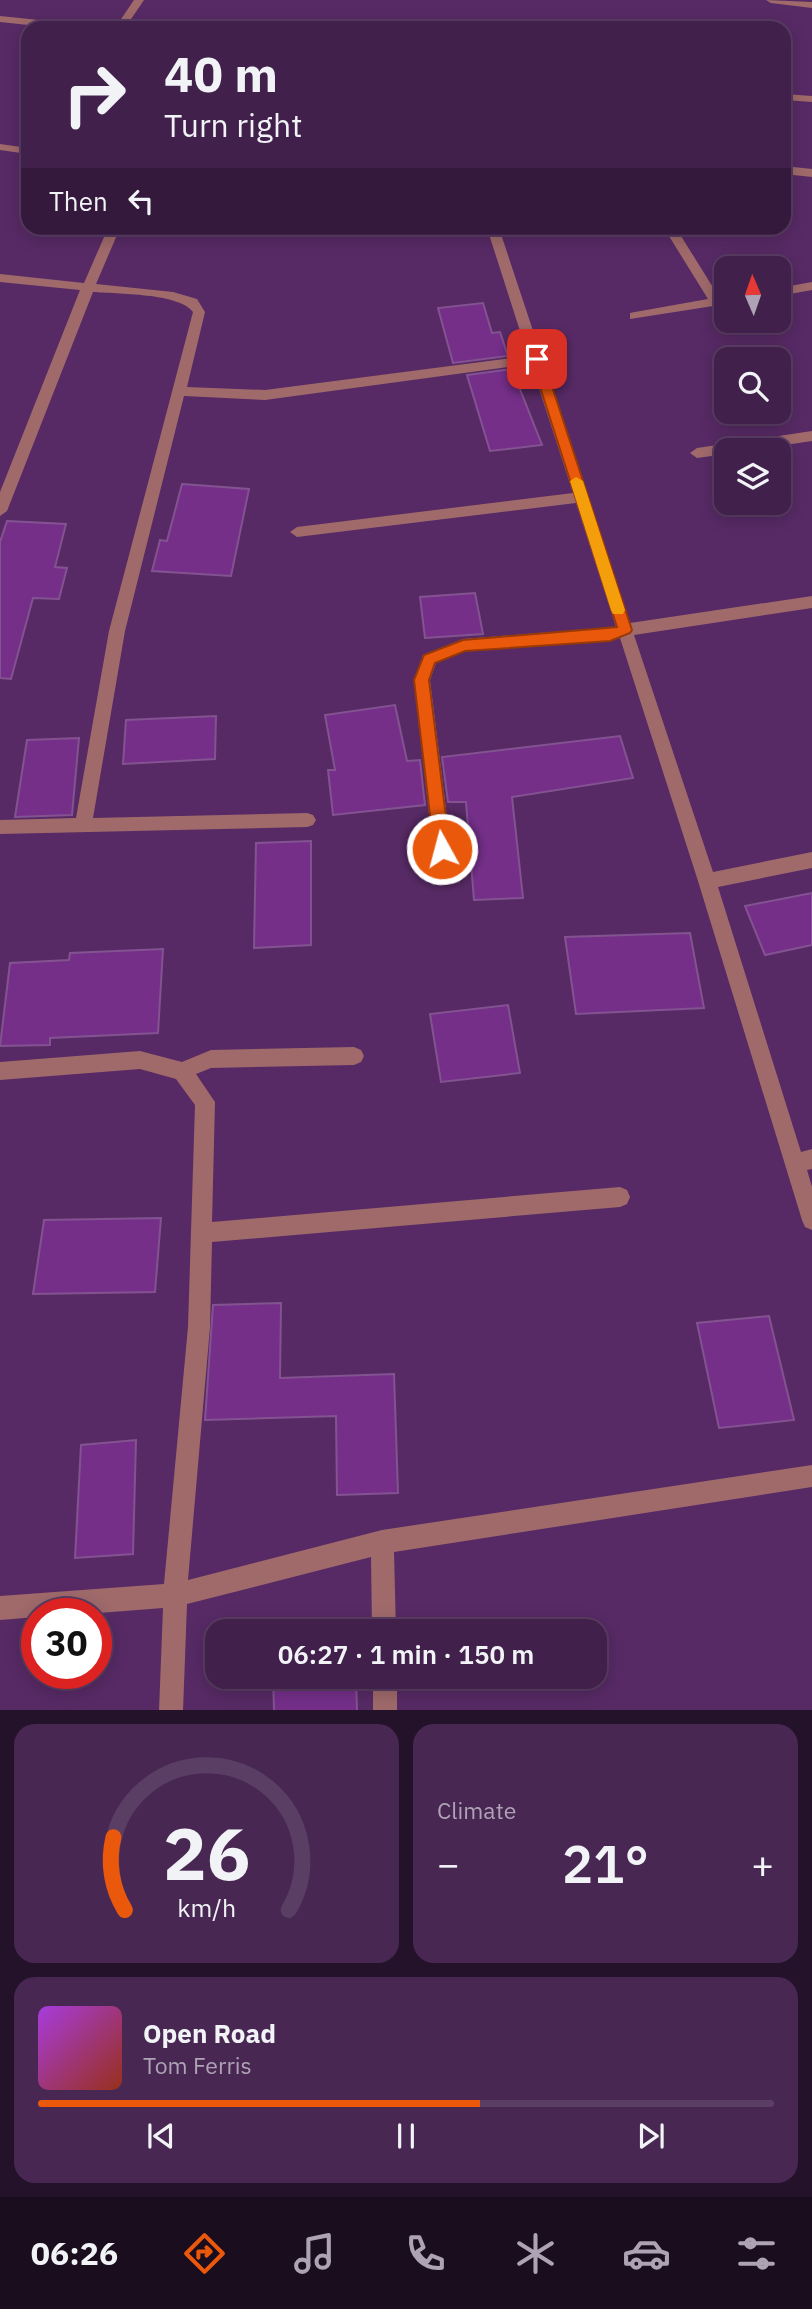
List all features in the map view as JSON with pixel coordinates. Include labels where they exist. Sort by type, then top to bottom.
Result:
[{"type":"street","points":[[125,21],[139,0]]},
{"type":"street","points":[[771,0],[812,5]]},
{"type":"street","points":[[0,19],[21,21]]},
{"type":"street","points":[[791,98],[812,99]]},
{"type":"street","points":[[0,147],[21,149]]},
{"type":"street","points":[[791,171],[812,173]]},
{"type":"street","points":[[0,511],[111,235]]},
{"type":"street","points":[[495,235],[707,881],[803,1162],[812,1220]]},
{"type":"street","points":[[674,235],[714,291]]},
{"type":"street","points":[[0,278],[173,296],[192,302],[199,312],[198,325],[117,631],[83,825]]},
{"type":"street","points":[[791,290],[812,286]]},
{"type":"street","points":[[635,316],[714,302]]},
{"type":"street","points":[[181,391],[265,395],[537,359]]},
{"type":"street","points":[[697,453],[812,436]]},
{"type":"street","points":[[297,532],[581,497]]},
{"type":"street","points":[[442,849],[422,680],[429,659],[463,646],[610,635],[625,630],[812,602]]},
{"type":"street","points":[[0,827],[307,820]]},
{"type":"street","points":[[707,881],[812,860]]},
{"type":"street","points":[[0,1071],[140,1060],[183,1070],[211,1059],[354,1056]]},
{"type":"street","points":[[171,1710],[175,1595],[199,1327],[205,1102],[183,1070]]},
{"type":"street","points":[[201,1233],[620,1197]]},
{"type":"street","points":[[0,1608],[175,1595],[382,1542],[812,1476]]},
{"type":"street","points":[[382,1542],[384,1619]]},
{"type":"street","points":[[385,1689],[385,1710]]},
{"type":"building","points":[[483,303],[492,333],[500,332],[508,356],[453,363],[438,308]]},
{"type":"building","points":[[512,369],[542,445],[490,451],[467,375]]},
{"type":"building","points":[[182,484],[249,489],[231,576],[152,571],[160,540],[167,541]]},
{"type":"building","points":[[7,521],[66,524],[55,567],[67,568],[59,599],[33,598],[11,679],[0,678],[0,542]]},
{"type":"building","points":[[475,593],[483,634],[425,638],[420,597]]},
{"type":"building","points":[[395,705],[407,761],[420,760],[425,805],[333,815],[328,770],[335,770],[325,715]]},
{"type":"building","points":[[216,716],[215,759],[123,764],[126,720]]},
{"type":"building","points":[[620,736],[633,778],[512,797],[523,898],[474,900],[466,802],[448,802],[442,757]]},
{"type":"building","points":[[79,738],[72,815],[15,817],[27,740]]},
{"type":"building","points":[[311,841],[311,945],[254,948],[256,843]]},
{"type":"building","points":[[812,893],[812,945],[765,955],[745,906]]},
{"type":"building","points":[[690,933],[704,1008],[576,1014],[565,937]]},
{"type":"building","points":[[163,949],[158,1033],[50,1038],[50,1045],[0,1046],[10,963],[69,960],[70,953]]},
{"type":"building","points":[[508,1005],[520,1073],[441,1082],[430,1014]]},
{"type":"building","points":[[161,1218],[155,1292],[33,1294],[44,1220]]},
{"type":"building","points":[[281,1303],[280,1378],[394,1374],[398,1493],[337,1495],[336,1416],[205,1420],[213,1305]]},
{"type":"building","points":[[769,1316],[794,1420],[719,1428],[697,1323]]},
{"type":"building","points":[[136,1440],[133,1554],[75,1558],[81,1445]]},
{"type":"building","points":[[273,1689],[356,1689],[357,1710],[274,1710]]},
{"type":"slow traffic","points":[[576,481],[618,610]]},
{"type":"route","points":[[442,849],[422,680],[429,659],[445,650],[463,646],[610,635],[625,630],[537,359]]}]
